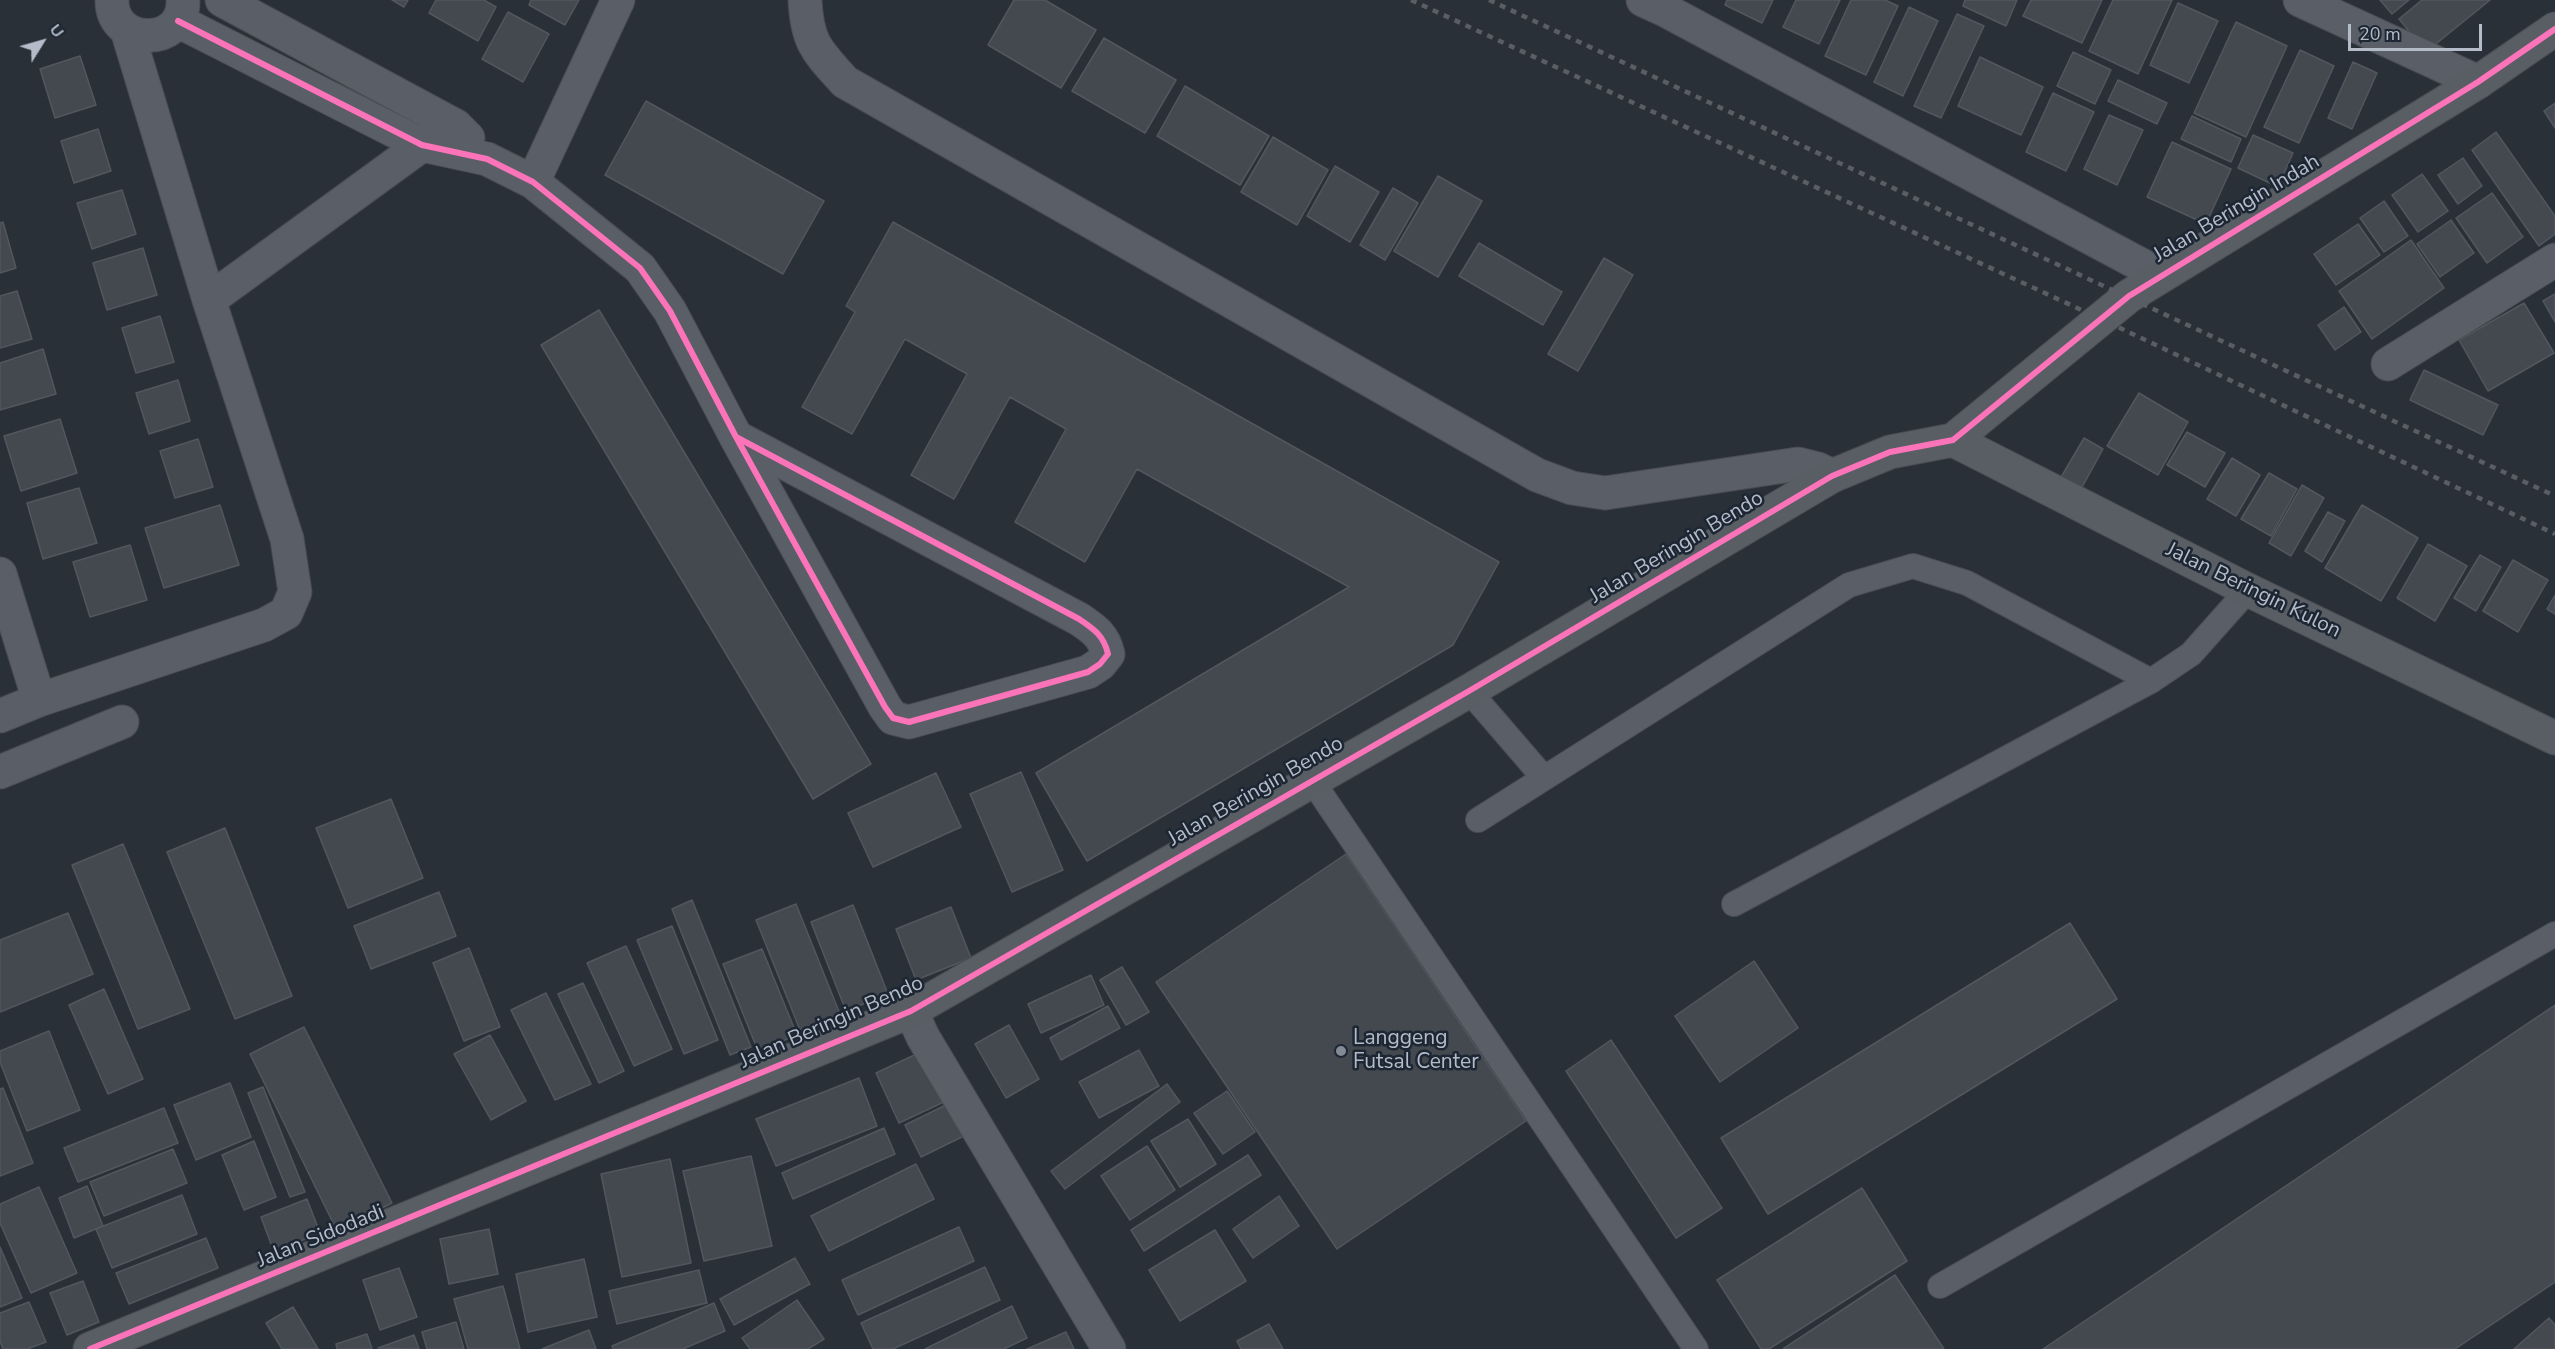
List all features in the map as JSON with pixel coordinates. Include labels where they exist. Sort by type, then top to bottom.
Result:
[{"type":"street","points":[[112,0],[117,20],[127,30],[141,36],[155,36],[168,31],[180,10],[422,145],[488,159],[534,182],[639,268],[670,311],[736,437],[893,718],[909,722],[1088,672],[1100,664],[1108,654],[1103,638],[1096,630],[736,437]]},
{"type":"street","points":[[222,0],[456,126],[488,159]]},
{"type":"street","points":[[534,182],[618,0]]},
{"type":"street","points":[[805,0],[808,32],[817,51],[845,82],[1537,475],[1572,488],[1605,493],[1798,464],[1818,469],[1832,476]]},
{"type":"street","points":[[2300,0],[2478,82]]},
{"type":"street","points":[[2355,0],[2386,38]]},
{"type":"street","points":[[1659,3],[2160,275]]},
{"type":"street","name":"Jalan Beringin Indah","points":[[1953,440],[2128,296],[2478,82],[2555,29]]},
{"type":"street","points":[[0,716],[39,700],[264,625],[286,613],[295,592],[287,539],[209,300],[127,30]]},
{"type":"street","points":[[209,300],[422,145],[456,126]]},
{"type":"street","points":[[2388,364],[2555,260]]},
{"type":"street","name":"Jalan Beringin Bendo","points":[[564,1154],[911,1011],[1311,779],[1468,691],[1832,476],[1890,452],[1953,440]]},
{"type":"street","name":"Jalan Beringin Kulon","points":[[1953,440],[2248,590],[2555,738]]},
{"type":"street","points":[[0,574],[39,700]]},
{"type":"street","points":[[0,772],[122,722]]},
{"type":"street","name":"Jalan Beringin Bendo","points":[[911,1011],[923,1037],[1109,1349]]},
{"type":"street","name":"Jalan Sidodadi","points":[[90,1349],[140,1340],[564,1154]]},
{"type":"lane","points":[[1478,820],[1849,585],[1913,566],[1967,584],[2151,681]]},
{"type":"lane","points":[[1734,904],[2151,681],[2191,654],[2248,590]]},
{"type":"lane","points":[[1468,691],[1544,778]]},
{"type":"lane","points":[[1311,779],[1695,1349]]},
{"type":"lane","points":[[1940,1286],[2555,934]]},
{"type":"building","points":[[392,0],[408,0],[404,7]]},
{"type":"building","points":[[436,0],[484,0],[496,7],[478,41],[429,13]]},
{"type":"building","points":[[531,0],[579,0],[565,25],[529,5]]},
{"type":"building","points":[[1014,0],[1045,0],[1096,30],[1061,88],[988,45]]},
{"type":"building","points":[[1727,0],[1773,0],[1762,23],[1725,5]]},
{"type":"building","points":[[1796,0],[1840,0],[1819,44],[1783,27]]},
{"type":"building","points":[[1851,0],[1885,0],[1898,6],[1866,75],[1825,56]]},
{"type":"building","points":[[1965,0],[2017,0],[2006,26],[1963,6]]},
{"type":"building","points":[[2031,0],[2102,0],[2082,43],[2023,16]]},
{"type":"building","points":[[2113,0],[2172,0],[2138,74],[2089,51]]},
{"type":"building","points":[[2380,0],[2409,0],[2392,14]]},
{"type":"building","points":[[2422,0],[2490,0],[2426,52],[2399,19]]},
{"type":"building","points":[[2178,3],[2218,21],[2189,83],[2150,65]]},
{"type":"building","points":[[1909,7],[1938,21],[1903,96],[1874,82]]},
{"type":"building","points":[[508,12],[549,34],[523,82],[482,59]]},
{"type":"building","points":[[1957,14],[1984,26],[1941,118],[1914,106]]},
{"type":"building","points":[[2236,22],[2287,46],[2246,137],[2194,113]]},
{"type":"building","points":[[1104,38],[1176,80],[1145,133],[1072,91]]},
{"type":"building","points":[[2300,50],[2334,66],[2299,143],[2264,127]]},
{"type":"building","points":[[2073,52],[2111,70],[2095,104],[2057,86]]},
{"type":"building","points":[[80,56],[96,105],[55,118],[40,69]]},
{"type":"building","points":[[1980,57],[2043,87],[2021,135],[1958,106]]},
{"type":"building","points":[[2353,62],[2377,73],[2352,129],[2328,118]]},
{"type":"building","points":[[2118,80],[2167,103],[2157,124],[2108,101]]},
{"type":"building","points":[[1185,86],[1269,136],[1240,185],[1157,136]]},
{"type":"building","points":[[2053,93],[2094,112],[2066,171],[2026,152]]},
{"type":"building","points":[[646,101],[824,201],[783,274],[605,175]]},
{"type":"building","points":[[2555,103],[2555,128],[2544,111]]},
{"type":"building","points":[[2109,115],[2143,130],[2117,185],[2084,169]]},
{"type":"building","points":[[2192,116],[2241,139],[2231,162],[2181,139]]},
{"type":"building","points":[[98,129],[111,171],[74,183],[61,141]]},
{"type":"building","points":[[2496,132],[2555,216],[2555,234],[2539,246],[2472,150]]},
{"type":"building","points":[[2253,135],[2293,153],[2278,187],[2238,168]]},
{"type":"building","points":[[1273,137],[1328,170],[1297,225],[1241,192]]},
{"type":"building","points":[[2172,142],[2231,169],[2206,224],[2147,197]]},
{"type":"building","points":[[2463,158],[2482,186],[2458,204],[2438,175]]},
{"type":"building","points":[[1335,166],[1379,192],[1350,242],[1307,216]]},
{"type":"building","points":[[2422,174],[2448,211],[2418,232],[2392,195]]},
{"type":"building","points":[[1438,176],[1482,201],[1438,277],[1394,251]]},
{"type":"building","points":[[1393,188],[1418,203],[1385,260],[1360,245]]},
{"type":"building","points":[[122,190],[136,234],[92,249],[77,203]]},
{"type":"building","points":[[2492,193],[2523,237],[2487,263],[2456,218]]},
{"type":"building","points":[[2384,201],[2408,236],[2384,252],[2360,218]]},
{"type":"building","points":[[2451,220],[2474,253],[2440,277],[2417,244]]},
{"type":"building","points":[[3,222],[16,268],[0,273],[0,223]]},
{"type":"building","points":[[893,222],[1499,562],[1453,645],[1087,861],[1036,773],[1349,587],[1137,469],[1085,562],[1015,522],[1066,429],[1010,397],[954,499],[911,475],[967,374],[905,339],[852,434],[802,407],[855,312],[846,306]]},
{"type":"building","points":[[2358,224],[2380,255],[2336,285],[2314,254]]},
{"type":"building","points":[[2411,240],[2444,288],[2372,339],[2339,291]]},
{"type":"building","points":[[1479,243],[1562,292],[1543,325],[1459,276]]},
{"type":"building","points":[[143,248],[157,295],[107,310],[93,263]]},
{"type":"building","points":[[1604,258],[1633,275],[1578,371],[1548,354]]},
{"type":"building","points":[[17,291],[32,339],[0,348],[0,296]]},
{"type":"building","points":[[2555,294],[2555,322],[2543,301]]},
{"type":"building","points":[[2524,303],[2554,353],[2488,391],[2459,340]]},
{"type":"building","points":[[2344,307],[2361,332],[2335,350],[2318,325]]},
{"type":"building","points":[[599,310],[871,764],[813,799],[541,345]]},
{"type":"building","points":[[160,316],[174,362],[136,373],[122,328]]},
{"type":"building","points":[[43,349],[56,394],[0,410],[0,363]]},
{"type":"building","points":[[2424,370],[2498,405],[2483,435],[2410,400]]},
{"type":"building","points":[[178,380],[190,421],[149,434],[136,393]]},
{"type":"building","points":[[2139,393],[2188,422],[2158,475],[2107,446]]},
{"type":"building","points":[[60,419],[77,473],[21,491],[4,436]]},
{"type":"building","points":[[2187,432],[2225,453],[2205,487],[2167,465]]},
{"type":"building","points":[[2084,438],[2103,449],[2080,491],[2060,479]]},
{"type":"building","points":[[198,439],[213,487],[175,498],[160,451]]},
{"type":"building","points":[[2232,458],[2260,475],[2236,516],[2207,499]]},
{"type":"building","points":[[2269,473],[2297,489],[2271,536],[2241,519]]},
{"type":"building","points":[[2302,485],[2324,498],[2291,556],[2269,543]]},
{"type":"building","points":[[79,488],[97,543],[43,559],[27,503]]},
{"type":"building","points":[[220,505],[239,565],[164,588],[145,528]]},
{"type":"building","points":[[2362,505],[2418,538],[2381,601],[2325,568]]},
{"type":"building","points":[[2328,512],[2345,521],[2322,562],[2305,551]]},
{"type":"building","points":[[2428,544],[2467,566],[2435,621],[2397,598]]},
{"type":"building","points":[[130,545],[147,600],[90,617],[73,562]]},
{"type":"building","points":[[2480,555],[2501,567],[2476,611],[2454,598]]},
{"type":"building","points":[[2513,560],[2548,580],[2518,632],[2483,611]]},
{"type":"building","points":[[2555,595],[2555,614],[2547,609]]},
{"type":"building","points":[[1021,772],[1063,870],[1012,892],[970,794]]},
{"type":"building","points":[[936,773],[961,827],[873,867],[848,813]]},
{"type":"building","points":[[391,799],[423,878],[348,908],[316,828]]},
{"type":"building","points":[[225,828],[292,996],[235,1019],[167,852]]},
{"type":"building","points":[[123,844],[190,1009],[138,1029],[72,865]]},
{"type":"building","name":"Langgeng Futsal Center","points":[[1346,854],[1526,1121],[1337,1249],[1156,982]]},
{"type":"building","points":[[439,892],[456,936],[371,969],[354,926]]},
{"type":"building","points":[[692,900],[751,1047],[730,1055],[672,909]]},
{"type":"building","points":[[796,904],[840,1014],[800,1030],[756,920]]},
{"type":"building","points":[[853,905],[888,994],[846,1011],[811,922]]},
{"type":"building","points":[[951,907],[971,958],[916,980],[896,929]]},
{"type":"building","points":[[68,913],[93,974],[0,1012],[0,940]]},
{"type":"building","points":[[2070,923],[2117,999],[1768,1214],[1721,1138]]},
{"type":"building","points":[[672,926],[718,1040],[684,1054],[637,940]]},
{"type":"building","points":[[626,946],[672,1049],[634,1066],[587,963]]},
{"type":"building","points":[[469,948],[500,1027],[464,1041],[433,963]]},
{"type":"building","points":[[762,949],[797,1035],[758,1051],[723,964]]},
{"type":"building","points":[[1754,961],[1798,1028],[1720,1082],[1675,1016]]},
{"type":"building","points":[[1122,967],[1149,1012],[1126,1025],[1100,980]]},
{"type":"building","points":[[1091,975],[1104,1005],[1041,1033],[1028,1004]]},
{"type":"building","points":[[583,983],[624,1071],[599,1083],[558,994]]},
{"type":"building","points":[[104,989],[143,1079],[108,1094],[69,1005]]},
{"type":"building","points":[[546,993],[591,1084],[555,1100],[511,1010]]},
{"type":"building","points":[[2555,1005],[2555,1282],[2455,1349],[2043,1349]]},
{"type":"building","points":[[1108,1006],[1120,1028],[1061,1060],[1050,1038]]},
{"type":"building","points":[[1009,1025],[1039,1079],[1006,1098],[975,1044]]},
{"type":"building","points":[[304,1027],[392,1203],[337,1231],[250,1054]]},
{"type":"building","points":[[49,1031],[80,1110],[27,1131],[0,1062],[0,1051]]},
{"type":"building","points":[[490,1035],[526,1101],[491,1120],[454,1054]]},
{"type":"building","points":[[1611,1040],[1722,1208],[1676,1238],[1566,1071]]},
{"type":"building","points":[[925,1050],[948,1100],[899,1123],[876,1073]]},
{"type":"building","points":[[1139,1050],[1159,1086],[1099,1118],[1079,1082]]},
{"type":"building","points":[[859,1078],[877,1126],[776,1166],[756,1119]]},
{"type":"building","points":[[230,1083],[251,1137],[196,1160],[174,1105]]},
{"type":"building","points":[[1167,1084],[1180,1102],[1065,1189],[1051,1171]]},
{"type":"building","points":[[263,1087],[305,1192],[290,1197],[248,1093]]},
{"type":"building","points":[[3,1088],[33,1163],[0,1176],[0,1089]]},
{"type":"building","points":[[1227,1091],[1255,1132],[1223,1154],[1194,1113]]},
{"type":"building","points":[[954,1101],[970,1133],[921,1157],[905,1125]]},
{"type":"building","points":[[164,1108],[178,1143],[78,1182],[64,1148]]},
{"type":"building","points":[[1188,1119],[1216,1164],[1180,1187],[1151,1141]]},
{"type":"building","points":[[884,1128],[895,1154],[793,1199],[782,1173]]},
{"type":"building","points":[[254,1141],[276,1197],[244,1210],[222,1155]]},
{"type":"building","points":[[1147,1146],[1175,1190],[1130,1220],[1101,1176]]},
{"type":"building","points":[[173,1149],[187,1183],[104,1216],[90,1182]]},
{"type":"building","points":[[1248,1155],[1261,1175],[1144,1251],[1131,1230]]},
{"type":"building","points":[[751,1156],[772,1246],[704,1261],[683,1171]]},
{"type":"building","points":[[670,1159],[691,1263],[622,1277],[601,1174]]},
{"type":"building","points":[[916,1164],[934,1199],[829,1251],[811,1216]]},
{"type":"building","points":[[87,1186],[103,1226],[74,1238],[59,1198]]},
{"type":"building","points":[[39,1187],[77,1273],[31,1293],[0,1223],[0,1204]]},
{"type":"building","points":[[1862,1188],[1907,1261],[1769,1349],[1761,1349],[1717,1280]]},
{"type":"building","points":[[182,1195],[197,1234],[112,1268],[96,1229]]},
{"type":"building","points":[[1279,1196],[1299,1226],[1253,1258],[1233,1229]]},
{"type":"building","points":[[307,1199],[320,1233],[274,1252],[261,1217]]},
{"type":"building","points":[[959,1227],[974,1261],[858,1315],[842,1280]]},
{"type":"building","points":[[489,1229],[498,1274],[449,1284],[440,1239]]},
{"type":"building","points":[[1215,1230],[1246,1281],[1180,1321],[1149,1270]]},
{"type":"building","points":[[206,1238],[218,1268],[129,1304],[116,1273]]},
{"type":"building","points":[[0,1247],[22,1298],[0,1307]]},
{"type":"building","points":[[795,1258],[810,1284],[734,1325],[720,1299]]},
{"type":"building","points":[[584,1259],[597,1317],[528,1332],[516,1274]]},
{"type":"building","points":[[985,1267],[1000,1300],[893,1349],[873,1349],[861,1323]]},
{"type":"building","points":[[399,1268],[417,1317],[380,1330],[363,1280]]},
{"type":"building","points":[[699,1270],[707,1303],[617,1324],[609,1291]]},
{"type":"building","points":[[1895,1275],[1944,1349],[1783,1349]]},
{"type":"building","points":[[83,1281],[99,1322],[67,1335],[50,1293]]},
{"type":"building","points":[[503,1286],[520,1349],[468,1349],[454,1299]]},
{"type":"building","points":[[797,1300],[824,1339],[808,1349],[750,1349],[742,1338]]},
{"type":"building","points":[[29,1302],[46,1342],[27,1349],[3,1349],[0,1341],[0,1313]]},
{"type":"building","points":[[714,1303],[725,1331],[683,1349],[613,1349],[612,1346]]},
{"type":"building","points":[[1012,1306],[1027,1338],[1004,1349],[925,1349]]},
{"type":"building","points":[[293,1307],[318,1349],[282,1349],[266,1323]]},
{"type":"building","points":[[2549,1318],[2555,1325],[2555,1349],[2514,1349]]},
{"type":"building","points":[[456,1322],[464,1349],[427,1349],[422,1332]]},
{"type":"building","points":[[1269,1324],[1283,1349],[1241,1349],[1237,1341]]},
{"type":"building","points":[[589,1330],[596,1349],[542,1349]]},
{"type":"building","points":[[1066,1332],[1074,1349],[1027,1349]]},
{"type":"building","points":[[367,1334],[372,1349],[337,1349],[336,1344]]},
{"type":"building","points":[[414,1335],[419,1349],[378,1348]]},
{"type":"railway","points":[[1411,0],[2101,319],[2555,534]]},
{"type":"railway","points":[[1489,0],[2555,496]]},
{"type":"cycle path","points":[[178,21],[422,145],[487,159],[533,182],[640,268],[670,311],[736,437],[1079,619],[1098,634],[1108,654],[1100,664],[1088,672],[909,722],[893,718],[736,437]]},
{"type":"cycle path","points":[[90,1349],[911,1011],[1469,691],[1832,476],[1890,452],[1953,440],[2129,296],[2478,82],[2555,29]]},
{"type":"place","name":"Langgeng Futsal Center","points":[[1341,1051]]}]
